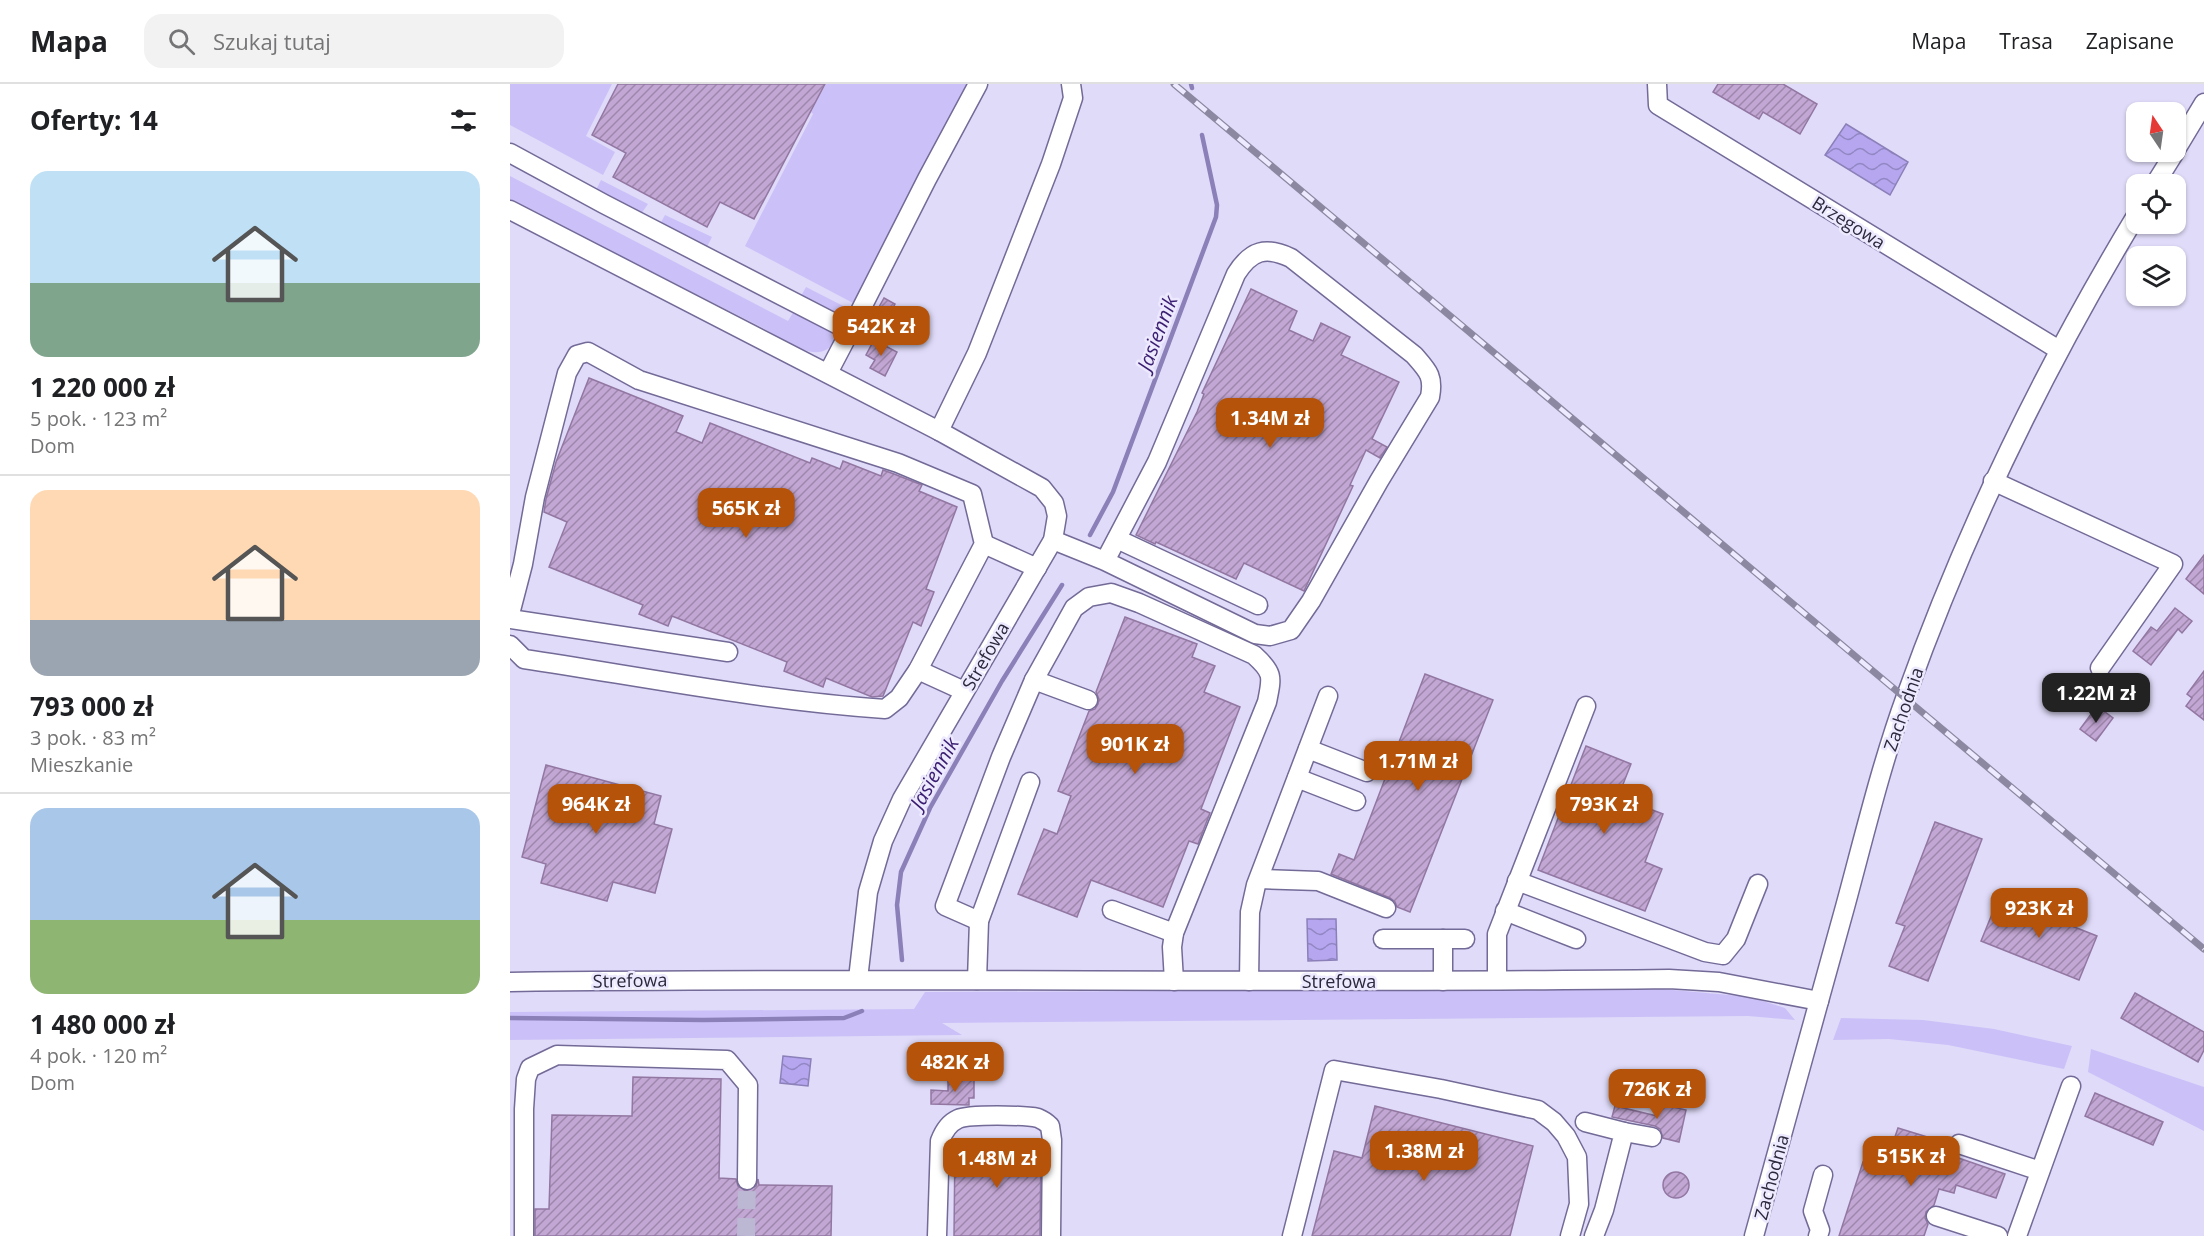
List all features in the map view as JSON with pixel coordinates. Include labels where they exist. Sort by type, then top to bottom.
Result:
[{"type":"street","points":[[828,373],[927,178],[978,84]]},
{"type":"street","points":[[939,430],[977,353],[1051,164],[1073,98],[1071,84]]},
{"type":"street","name":"Brzegowa","points":[[1657,84],[1658,105],[2059,350]]},
{"type":"street","points":[[2186,133],[2204,103]]},
{"type":"street","points":[[510,153],[850,331]]},
{"type":"street","name":"Strefowa","points":[[510,210],[939,430],[1042,488],[1054,503],[1057,516],[1053,540],[902,798],[883,841],[868,892],[858,979]]},
{"type":"street","name":"Zachodnia","points":[[1754,1236],[1896,726],[1942,598],[1993,481],[2078,313],[2126,233]]},
{"type":"street","points":[[1053,540],[1105,561],[1255,634],[1270,636],[1291,630],[1311,601],[1431,397],[1433,384],[1429,373],[1414,355],[1291,258],[1279,252],[1265,250],[1254,255],[1244,262],[1236,274],[1157,462],[1105,561]]},
{"type":"street","points":[[510,615],[523,564],[535,497],[567,373],[577,355],[588,352],[639,380],[898,463],[972,494],[984,544],[918,670],[899,699],[885,709],[745,693],[524,659],[510,645]]},
{"type":"street","points":[[1993,481],[2173,564],[2100,668]]},
{"type":"street","points":[[1117,539],[1258,605]]},
{"type":"street","points":[[984,544],[1037,568]]},
{"type":"street","points":[[979,921],[945,906],[1001,757],[1034,680],[1074,608],[1089,597],[1110,593],[1139,603],[1254,655],[1268,668],[1272,680],[1267,702],[1174,933],[1172,947],[1174,981]]},
{"type":"street","points":[[510,619],[728,652]]},
{"type":"street","points":[[918,670],[964,692]]},
{"type":"street","points":[[1034,680],[1088,700]]},
{"type":"street","points":[[1249,981],[1250,912],[1259,879],[1328,696]]},
{"type":"street","points":[[1497,979],[1497,934],[1586,706]]},
{"type":"street","points":[[1308,749],[1367,772]]},
{"type":"street","points":[[1297,778],[1356,801]]},
{"type":"street","points":[[977,980],[979,921],[1030,782]]},
{"type":"street","points":[[1259,879],[1318,881],[1386,908]]},
{"type":"street","points":[[1517,881],[1705,952],[1723,955],[1736,939],[1758,884]]},
{"type":"street","points":[[1112,910],[1174,933]]},
{"type":"street","points":[[1505,911],[1576,939]]},
{"type":"street","points":[[1383,939],[1465,939]]},
{"type":"street","points":[[1443,939],[1443,981]]},
{"type":"street","name":"Strefowa","points":[[510,982],[858,979],[1443,981],[1669,978],[1719,982],[1819,1001]]},
{"type":"street","points":[[524,1236],[526,1079],[531,1068],[557,1055],[727,1060],[748,1084],[747,1180]]},
{"type":"street","points":[[1292,1236],[1334,1070],[1441,1089],[1538,1110],[1554,1122],[1566,1136],[1577,1157],[1579,1204],[1570,1236]]},
{"type":"street","points":[[2017,1236],[2071,1086]]},
{"type":"street","points":[[937,1236],[942,1135],[958,1119],[989,1116],[1040,1119],[1050,1126],[1052,1140],[1051,1236]]},
{"type":"street","points":[[1585,1122],[1652,1137]]},
{"type":"street","points":[[1594,1236],[1604,1210],[1624,1132]]},
{"type":"street","points":[[1959,1144],[2040,1171]]},
{"type":"street","points":[[1818,1236],[1820,1230],[1813,1211],[1823,1175]]},
{"type":"street","points":[[1936,1216],[1998,1236]]},
{"type":"shaded area","points":[[510,84],[612,84],[586,136],[615,152],[603,175],[510,125]]},
{"type":"shaded area","points":[[826,84],[968,84],[853,303],[745,246]]},
{"type":"shaded area","points":[[510,176],[788,321],[794,311],[832,332],[835,339],[829,348],[821,352],[811,352],[790,344],[763,328],[510,200]]},
{"type":"shaded area","points":[[601,180],[648,204],[641,214],[596,190]]},
{"type":"shaded area","points":[[665,215],[712,237],[706,249],[660,224]]},
{"type":"shaded area","points":[[806,287],[851,310],[838,314],[825,311],[801,296]]},
{"type":"shaded area","points":[[1662,989],[1751,997],[1785,1008],[1795,1020],[1748,1016],[942,1023],[962,1035],[510,1040],[510,1012],[914,1009],[925,992]]},
{"type":"shaded area","points":[[1841,1018],[1923,1020],[1994,1029],[2072,1046],[2064,1069],[1948,1045],[1889,1039],[1833,1040]]},
{"type":"shaded area","points":[[2091,1049],[2204,1087],[2204,1131],[2088,1072]]},
{"type":"water","points":[[1846,124],[1908,162],[1890,195],[1825,155]]},
{"type":"water","points":[[1307,919],[1336,919],[1337,960],[1308,961]]},
{"type":"water","points":[[783,1056],[811,1059],[808,1086],[780,1083]]},
{"type":"building","points":[[618,84],[825,84],[754,219],[720,202],[707,227],[613,177],[626,153],[592,135]]},
{"type":"building","points":[[1718,84],[1783,84],[1817,104],[1800,134],[1763,112],[1759,119],[1713,92]]},
{"type":"building","points":[[1251,289],[1297,311],[1289,330],[1313,341],[1321,323],[1350,337],[1341,355],[1399,382],[1372,439],[1387,447],[1380,458],[1366,450],[1350,485],[1353,486],[1304,591],[1244,563],[1236,579],[1136,535],[1197,412],[1204,394],[1202,393]]},
{"type":"building","points":[[884,298],[895,304],[885,323],[874,316]]},
{"type":"building","points":[[874,340],[897,352],[885,376],[870,368],[875,360],[866,355]]},
{"type":"building","points":[[589,378],[683,416],[676,432],[702,443],[710,423],[810,463],[812,458],[840,469],[843,461],[881,476],[883,470],[922,485],[919,491],[957,507],[926,589],[934,592],[921,626],[913,622],[883,696],[872,697],[826,678],[823,687],[784,671],[787,662],[672,616],[668,626],[639,614],[643,605],[549,567],[567,522],[544,512],[546,499],[556,462]]},
{"type":"building","points":[[2204,555],[2204,594],[2186,579]]},
{"type":"building","points":[[2175,608],[2192,621],[2182,633],[2178,629],[2151,665],[2133,651],[2151,627],[2157,631]]},
{"type":"building","points":[[1125,617],[1197,644],[1192,657],[1215,666],[1204,692],[1240,707],[1201,809],[1210,813],[1198,844],[1189,841],[1163,907],[1091,880],[1077,917],[1018,894],[1044,829],[1057,834],[1071,796],[1058,791],[1089,711],[1095,709],[1098,704],[1099,699],[1096,692]]},
{"type":"building","points":[[2204,671],[2204,720],[2186,706],[2192,698],[2187,694]]},
{"type":"building","points":[[1425,674],[1493,700],[1410,912],[1397,907],[1390,898],[1331,874],[1339,854],[1354,860]]},
{"type":"building","points":[[2097,706],[2113,718],[2096,741],[2080,729]]},
{"type":"building","points":[[1586,746],[1631,764],[1618,797],[1663,814],[1645,862],[1662,869],[1645,911],[1538,870]]},
{"type":"building","points":[[546,765],[661,796],[654,824],[672,829],[655,893],[613,882],[607,901],[541,883],[546,864],[522,857]]},
{"type":"building","points":[[1935,822],[1982,839],[1928,981],[1889,966],[1905,926],[1896,923]]},
{"type":"building","points":[[1999,897],[2097,936],[2079,980],[1981,941]]},
{"type":"building","points":[[2135,993],[2204,1032],[2204,1050],[2198,1062],[2121,1018]]},
{"type":"building","points":[[633,1077],[721,1079],[719,1178],[736,1179],[738,1186],[746,1191],[756,1186],[758,1179],[759,1185],[832,1186],[831,1236],[535,1236],[535,1209],[549,1209],[552,1115],[632,1116]]},
{"type":"building","points":[[948,1080],[974,1080],[974,1098],[969,1098],[969,1105],[931,1104],[931,1090],[948,1091]]},
{"type":"building","points":[[2095,1093],[2163,1122],[2153,1145],[2085,1116]]},
{"type":"building","points":[[1660,1104],[1686,1110],[1679,1142],[1663,1138],[1660,1129],[1655,1126],[1612,1117],[1615,1106],[1657,1116]]},
{"type":"building","points":[[1375,1106],[1533,1146],[1510,1236],[1312,1236],[1334,1151],[1362,1158]]},
{"type":"building","points":[[1898,1128],[1947,1143],[1944,1153],[2005,1174],[1996,1198],[1956,1185],[1954,1193],[1939,1189],[1934,1205],[1926,1212],[1925,1218],[1928,1224],[1924,1236],[1839,1236],[1863,1162],[1884,1169]]},
{"type":"building","points":[[955,1142],[1041,1143],[1040,1236],[954,1236]]},
{"type":"building","points":[[1676,1172],[1685,1176],[1689,1185],[1685,1194],[1676,1198],[1667,1194],[1663,1185],[1667,1176]]},
{"type":"waterway","name":"Jasiennik","points":[[1191,84],[1192,88]]},
{"type":"waterway","name":"Jasiennik","points":[[1090,535],[1113,492],[1216,217],[1217,205],[1202,135]]},
{"type":"waterway","name":"Jasiennik","points":[[902,960],[897,905],[901,872],[930,808],[1002,681],[1062,585]]},
{"type":"waterway","name":"Jasiennik","points":[[510,1018],[703,1020],[844,1018],[862,1011]]},
{"type":"tunnel","points":[[746,1236],[747,1180]]},
{"type":"railway","points":[[1174,84],[2204,949]]}]
